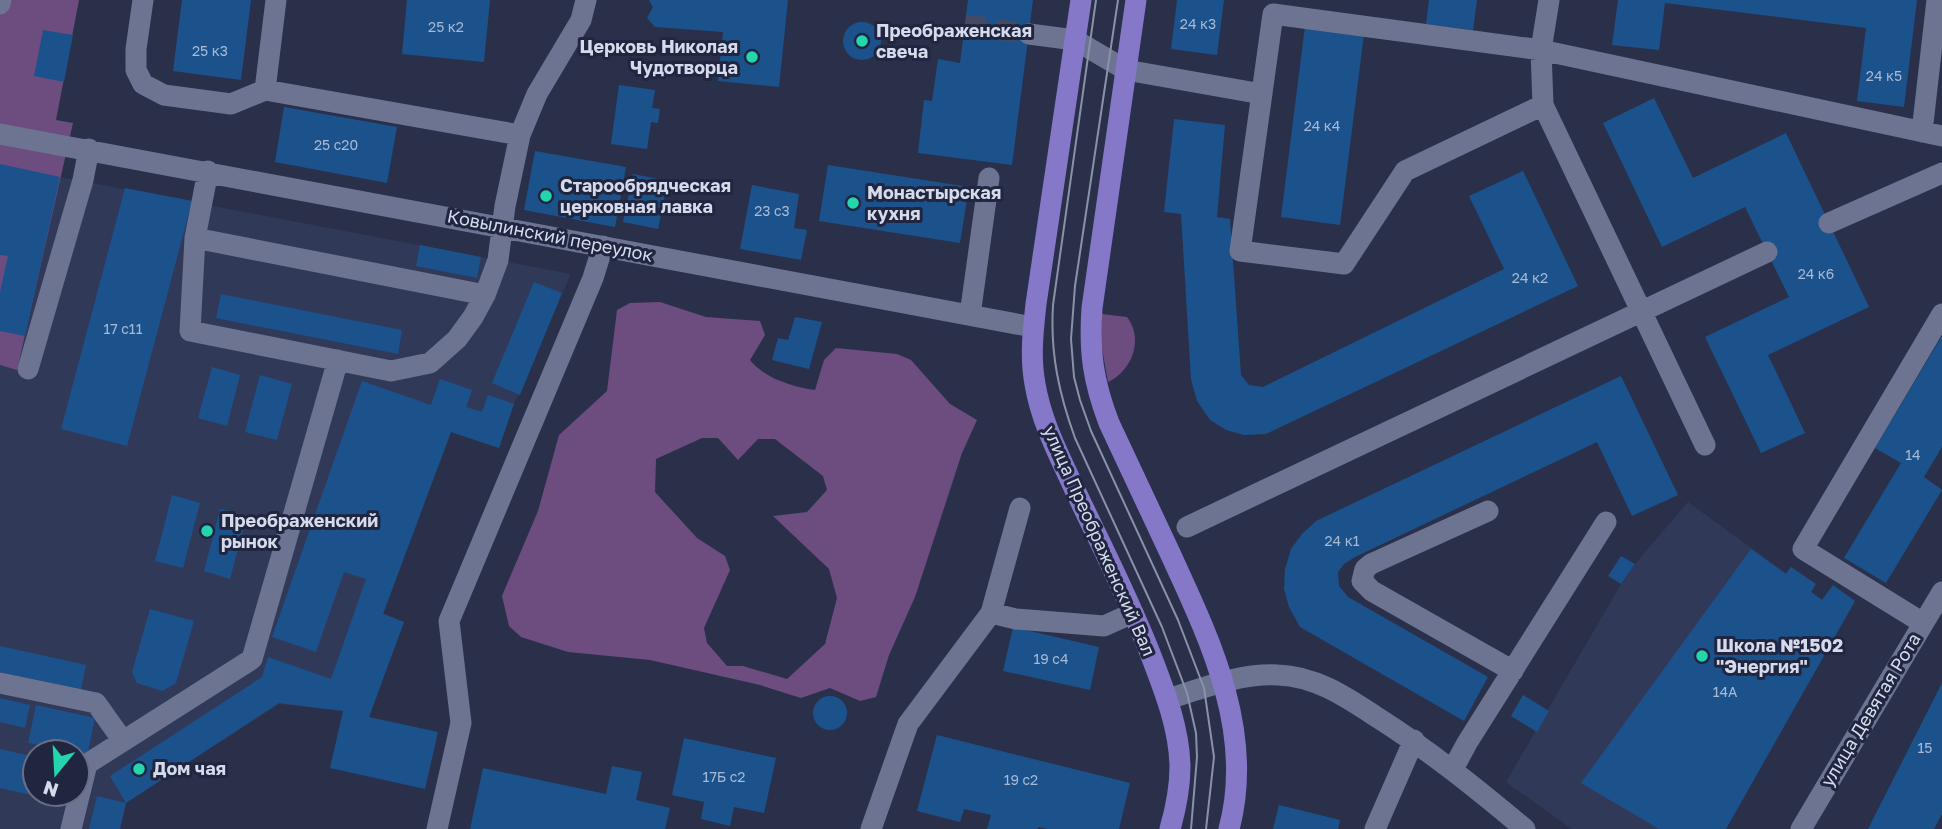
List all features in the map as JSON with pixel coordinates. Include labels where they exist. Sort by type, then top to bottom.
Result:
[{"type":"main road","name":"улица Преображенский Вал","points":[[1081,0],[1034,327],[1032,366],[1042,415],[1055,447],[1133,613],[1168,699],[1180,765],[1178,797],[1171,829]]},
{"type":"main road","points":[[1136,0],[1093,308],[1090,343],[1093,372],[1097,393],[1109,423],[1197,612],[1224,682],[1233,719],[1237,763],[1234,812],[1229,829]]},
{"type":"street","points":[[144,0],[136,49],[136,70],[143,84],[164,94],[231,104],[265,90],[520,135]]},
{"type":"street","points":[[265,90],[276,0]]},
{"type":"street","points":[[208,171],[195,237],[190,331],[391,371],[430,363],[457,339],[485,295],[498,260],[505,206],[520,135],[537,94],[581,20],[586,0]]},
{"type":"street","points":[[1549,0],[1541,50],[1543,105],[1705,445]]},
{"type":"street","points":[[1543,105],[1405,171],[1343,264],[1240,251],[1273,14],[1541,50],[1932,134],[1937,0]]},
{"type":"street","points":[[1029,34],[1074,40],[1126,70],[1262,94]]},
{"type":"street","name":"Ковылинский переулок","points":[[0,134],[1034,327]]},
{"type":"street","points":[[28,369],[83,180],[89,149]]},
{"type":"street","points":[[1829,223],[1942,173]]},
{"type":"street","points":[[970,315],[989,178]]},
{"type":"street","points":[[195,237],[485,295]]},
{"type":"street","points":[[436,829],[461,723],[449,621],[593,278],[603,246]]},
{"type":"street","points":[[1187,527],[1767,252]]},
{"type":"street","points":[[1923,623],[1803,549],[1942,314]]},
{"type":"street","points":[[71,829],[87,764],[252,659],[338,360]]},
{"type":"street","points":[[871,829],[908,724],[991,613],[1020,508]]},
{"type":"street","points":[[1488,512],[1371,564],[1365,569],[1362,581],[1371,591],[1513,671]]},
{"type":"street","points":[[1453,769],[1606,522]]},
{"type":"street","name":"улица Девятая Рота","points":[[1801,829],[1942,592]]},
{"type":"street","points":[[991,613],[1016,619],[1104,626],[1133,613]]},
{"type":"street","points":[[1168,699],[1258,675],[1280,674],[1331,688],[1414,740],[1525,829]]},
{"type":"street","points":[[0,683],[96,703],[123,741]]},
{"type":"street","points":[[1376,829],[1414,740]]},
{"type":"shaded area","points":[[0,0],[79,0],[56,120],[73,123],[17,370],[0,365]]},
{"type":"shaded area","name":"Преображенский рынок","points":[[60,177],[571,274],[514,404],[499,448],[451,432],[383,613],[404,622],[369,717],[343,711],[279,704],[126,803],[120,829],[0,829],[0,365],[17,369]]},
{"type":"shaded area","points":[[660,302],[706,317],[760,321],[765,335],[750,360],[771,377],[806,389],[815,390],[824,360],[836,348],[897,354],[911,360],[950,404],[977,420],[962,453],[915,597],[889,655],[876,697],[860,701],[830,688],[801,698],[760,685],[650,660],[568,652],[521,637],[509,626],[502,596],[538,511],[559,435],[607,391],[617,310],[630,303]],"holes":[[[702,438],[718,438],[738,460],[758,439],[775,439],[823,476],[827,490],[807,512],[773,516],[829,569],[837,598],[825,644],[787,679],[743,666],[727,666],[707,643],[704,628],[730,570],[725,556],[697,538],[655,492],[656,459]]]},
{"type":"shaded area","points":[[1102,314],[1127,317],[1135,335],[1133,354],[1129,362],[1108,382],[1101,343]]},
{"type":"shaded area","name":"Школа №1502 \"Энергия\"","points":[[1688,502],[1786,573],[1791,567],[1816,584],[1811,592],[1822,600],[1833,585],[1855,601],[1726,829],[1572,829],[1506,782],[1621,584]]},
{"type":"building","points":[[182,0],[251,0],[241,80],[173,71]]},
{"type":"building","points":[[407,0],[490,0],[484,62],[402,54]]},
{"type":"building","name":"Церковь Николая Чудотворца","points":[[649,0],[788,0],[779,87],[718,81],[723,32],[655,27],[647,18],[653,7]]},
{"type":"building","points":[[968,0],[1033,0],[1012,165],[918,153],[924,100],[932,101],[938,59],[960,63]]},
{"type":"building","points":[[1177,0],[1224,0],[1217,55],[1171,49]]},
{"type":"building","points":[[1429,0],[1477,0],[1473,30],[1426,24]]},
{"type":"building","points":[[1618,0],[1917,0],[1904,107],[1857,101],[1866,28],[1665,3],[1659,50],[1612,45]]},
{"type":"building","name":"Преображенская свеча","points":[[862,22],[876,27],[881,41],[876,55],[862,60],[848,55],[843,41],[848,27]]},
{"type":"building","points":[[1305,26],[1364,34],[1340,225],[1281,217]]},
{"type":"building","points":[[43,30],[73,35],[64,82],[34,76]]},
{"type":"building","points":[[619,85],[655,90],[652,108],[660,109],[658,123],[651,122],[647,149],[611,144]]},
{"type":"building","points":[[1654,98],[1693,178],[1786,133],[1869,307],[1768,355],[1805,433],[1761,453],[1705,337],[1789,297],[1745,207],[1662,247],[1603,123]]},
{"type":"building","points":[[284,107],[397,127],[387,183],[275,162]]},
{"type":"building","points":[[1174,119],[1225,125],[1217,217],[1230,219],[1241,375],[1249,385],[1263,387],[1504,269],[1469,196],[1523,171],[1578,286],[1266,434],[1244,435],[1226,430],[1210,420],[1197,401],[1191,379],[1181,214],[1164,212]]},
{"type":"building","points":[[535,151],[626,167],[615,227],[524,210]]},
{"type":"building","points":[[0,164],[60,177],[25,336],[0,331],[0,292],[8,256],[0,255]]},
{"type":"building","points":[[828,165],[969,187],[960,243],[819,221]]},
{"type":"building","points":[[633,174],[668,181],[658,229],[623,222]]},
{"type":"building","points":[[752,185],[799,194],[794,228],[807,230],[801,260],[740,249]]},
{"type":"building","points":[[125,188],[192,201],[127,446],[61,429]]},
{"type":"building","points":[[420,245],[481,257],[477,278],[416,266]]},
{"type":"building","points":[[534,282],[562,293],[520,395],[492,383]]},
{"type":"building","points":[[221,294],[402,330],[398,354],[216,318]]},
{"type":"building","points":[[795,317],[822,322],[809,369],[772,360],[778,338],[788,340]]},
{"type":"building","points":[[1942,336],[1942,447],[1924,477],[1942,490],[1886,583],[1844,558],[1901,463],[1875,448]]},
{"type":"building","points":[[212,367],[240,375],[227,426],[198,418]]},
{"type":"building","points":[[260,375],[292,384],[277,440],[245,432]]},
{"type":"building","points":[[1621,376],[1678,495],[1632,516],[1597,442],[1355,557],[1338,572],[1339,586],[1348,597],[1488,677],[1464,721],[1300,627],[1289,607],[1284,589],[1285,569],[1291,549],[1316,521]]},
{"type":"building","points":[[440,379],[472,390],[466,407],[482,412],[488,395],[514,404],[499,448],[451,432],[383,614],[404,622],[369,717],[438,732],[425,789],[330,768],[343,711],[279,703],[126,803],[110,776],[262,677],[268,657],[331,679],[366,579],[344,572],[316,652],[272,637],[362,381],[431,405]]},
{"type":"building","points":[[172,495],[200,503],[183,568],[155,561]]},
{"type":"building","points":[[220,509],[247,516],[230,579],[204,571]]},
{"type":"building","points":[[1751,549],[1786,574],[1791,567],[1816,584],[1811,592],[1822,600],[1833,585],[1855,601],[1726,829],[1659,829],[1581,783]]},
{"type":"building","points":[[1621,556],[1635,564],[1621,584],[1608,576]]},
{"type":"building","points":[[150,609],[194,621],[176,683],[162,691],[137,683],[132,672]]},
{"type":"building","points":[[1013,627],[1099,647],[1090,690],[1003,671]]},
{"type":"building","points":[[0,646],[86,665],[81,690],[0,672]]},
{"type":"building","points":[[1942,683],[1942,814],[1934,829],[1868,829]]},
{"type":"building","points":[[1523,695],[1549,711],[1537,732],[1511,716]]},
{"type":"building","points":[[830,696],[842,701],[847,713],[842,725],[830,730],[818,725],[813,713],[818,701]]},
{"type":"building","points":[[0,698],[30,705],[25,728],[0,722]]},
{"type":"building","points":[[36,705],[95,718],[91,738],[29,738]]},
{"type":"building","points":[[937,735],[1130,783],[1119,829],[987,829],[991,815],[964,809],[960,822],[917,811]]},
{"type":"building","points":[[684,738],[776,758],[764,813],[734,807],[730,826],[701,819],[704,802],[672,795]]},
{"type":"building","points":[[0,749],[21,754],[21,793],[0,788]]},
{"type":"building","points":[[612,766],[642,772],[636,800],[670,808],[665,829],[470,829],[483,768],[606,794]]},
{"type":"building","points":[[97,796],[126,803],[120,829],[89,829]]},
{"type":"building","points":[[1279,805],[1340,820],[1338,829],[1273,829]]},
{"type":"tunnel","points":[[965,25],[1029,34]]},
{"type":"tram line","points":[[1096,0],[1053,305],[1054,357],[1064,405],[1075,438],[1162,627],[1187,693],[1196,733],[1197,757],[1191,829]]},
{"type":"tram line","points":[[1118,0],[1075,286],[1071,339],[1074,377],[1091,431],[1178,620],[1204,688],[1214,757],[1206,829]]},
{"type":"place","name":"Преображенская свеча","points":[[862,41]]},
{"type":"place","name":"Церковь Николая Чудотворца","points":[[752,57]]},
{"type":"place","name":"Старообрядческая церковная лавка","points":[[546,196]]},
{"type":"place","name":"Монастырская кухня","points":[[853,203]]},
{"type":"place","name":"Преображенский рынок","points":[[207,531]]},
{"type":"place","name":"Школа №1502 \"Энергия\"","points":[[1702,656]]},
{"type":"place","name":"Дом чая","points":[[139,769]]}]
